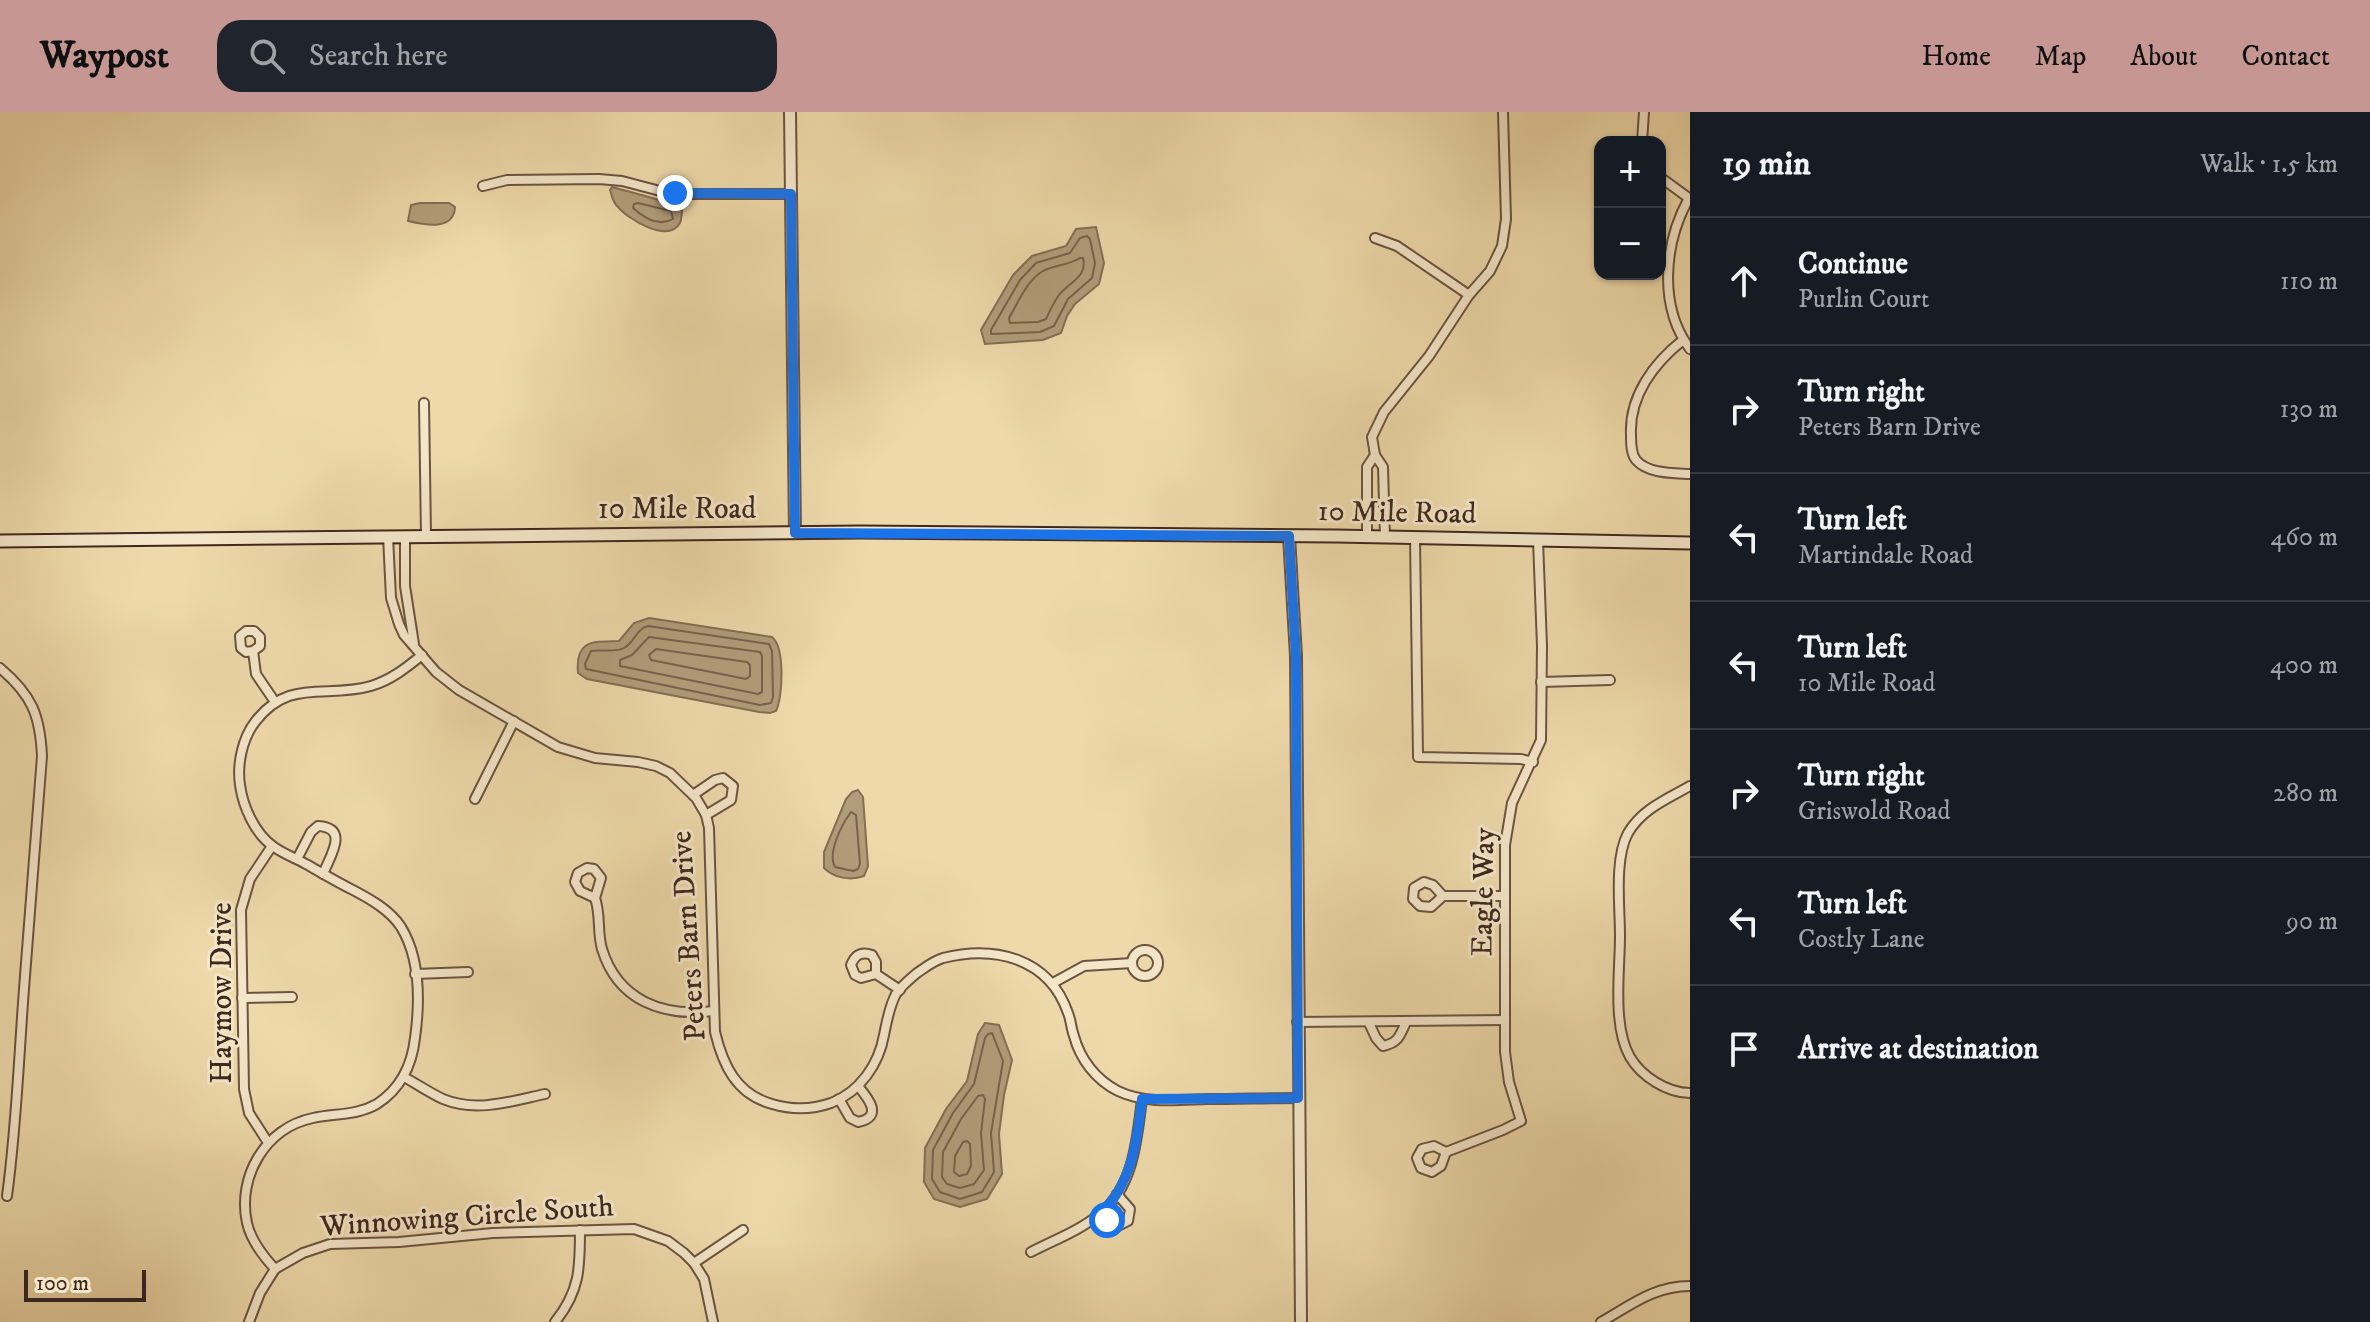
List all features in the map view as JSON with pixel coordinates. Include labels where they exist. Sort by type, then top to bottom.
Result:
[{"type":"main road","name":"10 Mile Road","points":[[0,541],[795,533],[1415,537],[1690,543]]},
{"type":"street","points":[[790,112],[795,533]]},
{"type":"street","points":[[1385,537],[1383,467],[1375,455],[1372,437],[1384,412],[1490,271],[1502,246],[1506,219],[1503,112]]},
{"type":"street","points":[[1642,136],[1644,112]]},
{"type":"street","points":[[483,186],[507,180],[599,179],[686,194],[791,194]]},
{"type":"street","points":[[1666,181],[1689,198],[1678,216],[1674,231],[1668,281],[1677,327],[1690,349]]},
{"type":"street","points":[[1375,238],[1397,246],[1469,295]]},
{"type":"street","points":[[1490,271],[1500,276]]},
{"type":"street","points":[[1683,340],[1658,361],[1647,380],[1637,398],[1631,432],[1636,460],[1655,470],[1690,474]]},
{"type":"street","points":[[1429,356],[1438,361]]},
{"type":"street","points":[[424,403],[426,536]]},
{"type":"street","points":[[1367,537],[1367,467],[1375,455]]},
{"type":"street","name":"Peters Barn Drive","points":[[388,536],[391,598],[399,624],[404,635],[436,672],[449,683],[558,747],[595,758],[656,766],[670,773],[693,795],[706,815],[711,846],[715,1032],[725,1065],[732,1078],[744,1089],[768,1103],[793,1108],[812,1108],[839,1099],[858,1086],[872,1067],[880,1051],[886,1020],[900,990],[929,964],[941,959],[997,954],[1024,962],[1053,983]]},
{"type":"street","name":"Peters Barn Drive","points":[[405,536],[406,601],[414,644]]},
{"type":"street","points":[[1289,536],[1296,656],[1301,1322]]},
{"type":"street","points":[[1415,537],[1418,757],[1521,759],[1533,762]]},
{"type":"street","name":"Eagle Way","points":[[1446,1152],[1521,1121],[1509,1082],[1505,1052],[1505,845],[1508,821],[1519,786],[1541,740],[1538,540]]},
{"type":"street","points":[[253,651],[256,674],[275,702]]},
{"type":"street","points":[[249,1321],[260,1293],[275,1269],[258,1250],[247,1226],[244,1202],[248,1178],[267,1141],[280,1132],[312,1118],[355,1113],[378,1103],[404,1077],[415,1039],[415,961],[399,924],[374,901],[272,846],[255,828],[240,788],[240,755],[253,725],[270,704],[304,692],[351,690],[386,681],[422,655]]},
{"type":"street","points":[[0,668],[20,685],[32,702],[41,734],[42,756],[20,1075],[7,1196]]},
{"type":"street","points":[[1541,682],[1610,680]]},
{"type":"street","points":[[475,799],[514,721]]},
{"type":"street","name":"Peters Barn Drive","points":[[693,795],[723,778],[733,786],[731,800],[706,815]]},
{"type":"street","points":[[1690,786],[1651,807],[1624,841],[1620,884],[1620,985],[1623,1040],[1630,1057],[1652,1080],[1667,1088],[1690,1093]]},
{"type":"street","points":[[297,859],[311,832],[318,826],[329,827],[335,832],[337,841],[323,874]]},
{"type":"street","name":"Haymow Drive","points":[[267,1141],[249,1113],[244,1089],[243,901],[250,879],[272,846]]},
{"type":"street","points":[[1443,896],[1505,896]]},
{"type":"street","points":[[595,898],[602,949],[612,971],[626,989],[661,1009],[682,1013],[713,1011]]},
{"type":"street","points":[[1132,963],[1084,966],[1053,983],[1069,1014],[1078,1051],[1099,1078],[1115,1090],[1142,1099],[1298,1098]]},
{"type":"street","points":[[415,974],[468,972]]},
{"type":"street","points":[[876,974],[900,990]]},
{"type":"street","points":[[242,998],[292,997]]},
{"type":"street","points":[[1297,1022],[1505,1020]]},
{"type":"street","points":[[1369,1023],[1383,1046],[1393,1044],[1406,1022]]},
{"type":"street","points":[[404,1077],[442,1099],[459,1104],[496,1104],[545,1094]]},
{"type":"street","points":[[839,1099],[850,1118],[858,1122],[870,1118],[872,1107],[858,1086]]},
{"type":"street","points":[[1031,1252],[1099,1215],[1117,1194],[1131,1164],[1142,1099]]},
{"type":"street","points":[[1099,1215],[1112,1225],[1118,1226],[1128,1221],[1130,1209],[1117,1194]]},
{"type":"street","name":"Winnowing Circle South","points":[[275,1269],[303,1253],[330,1244],[399,1242],[493,1233],[634,1229],[668,1241],[694,1263],[704,1279],[713,1322]]},
{"type":"street","points":[[555,1322],[570,1302],[578,1280],[580,1230]]},
{"type":"street","points":[[694,1263],[743,1230]]},
{"type":"street","points":[[1601,1322],[1665,1287],[1690,1286]]},
{"type":"water","points":[[612,187],[677,207],[682,210],[680,223],[667,231],[639,223],[616,205],[610,190]]},
{"type":"water","points":[[449,203],[455,207],[450,220],[444,223],[408,221],[411,205]]},
{"type":"water","points":[[1096,227],[1104,263],[1099,284],[1075,304],[1061,333],[1043,340],[985,344],[981,330],[1013,275],[1032,256],[1066,246],[1076,229]]},
{"type":"water","points":[[649,618],[772,637],[779,651],[782,672],[776,711],[759,712],[587,679],[578,673],[579,654],[583,648],[594,643],[619,641],[634,623]]},
{"type":"water","points":[[858,790],[863,797],[868,866],[864,876],[842,878],[824,868],[824,852],[846,799]]},
{"type":"water","points":[[985,1023],[999,1025],[1012,1060],[999,1134],[1002,1174],[987,1199],[960,1207],[934,1199],[924,1182],[925,1148],[946,1109],[967,1081],[978,1034]]},
{"type":"route","points":[[675,193],[791,194],[795,533],[1289,536],[1296,656],[1298,1098],[1142,1099],[1137,1138],[1127,1175],[1122,1187],[1099,1215],[1107,1220]]}]
